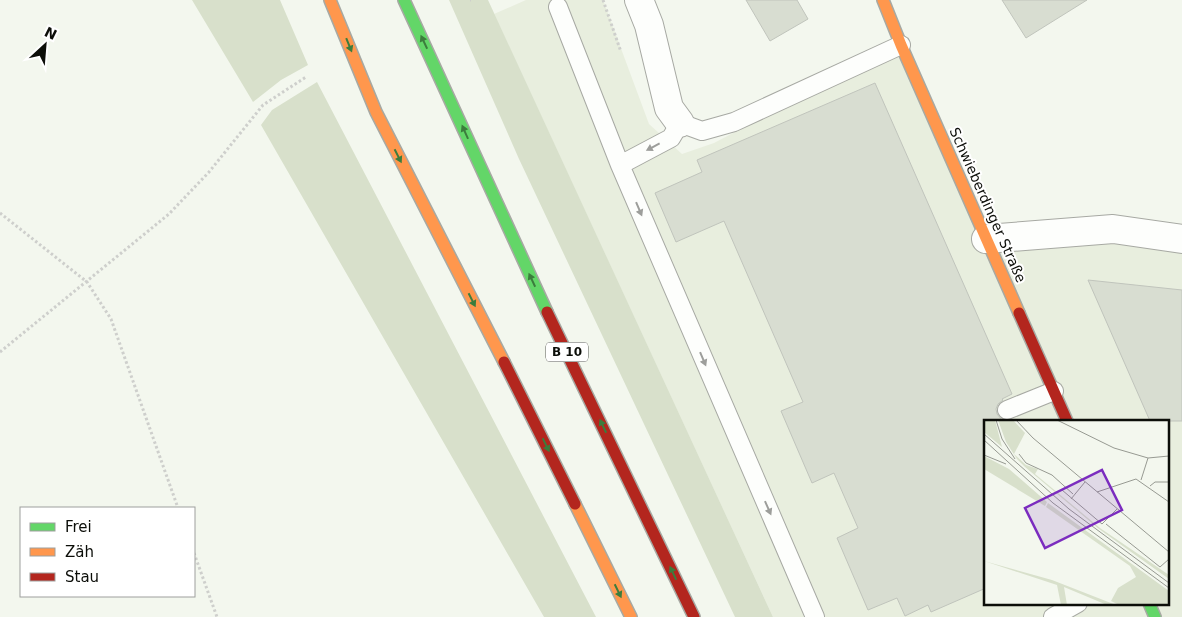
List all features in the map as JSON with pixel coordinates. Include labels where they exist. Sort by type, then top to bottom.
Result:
[{"type":"main road","points":[[330,0],[376,112],[536,425],[631,617]]},
{"type":"main road","name":"B 10","points":[[404,0],[531,279],[694,617]]},
{"type":"main road","name":"Schwieberdinger Straße","points":[[882,0],[1067,420]]},
{"type":"main road","points":[[1149,604],[1155,617]]},
{"type":"street","points":[[639,0],[649,25],[669,108],[680,123]]},
{"type":"street","points":[[986,239],[1113,229],[1182,239]]},
{"type":"lane","points":[[558,7],[620,165],[815,617]]},
{"type":"lane","points":[[620,165],[671,138],[680,123],[702,130],[734,122],[900,44]]},
{"type":"lane","points":[[1007,410],[1054,391]]},
{"type":"lane","points":[[1053,617],[1076,604]]},
{"type":"path","points":[[0,352],[169,214],[209,172],[263,105],[306,77]]},
{"type":"path","points":[[0,212],[87,282],[111,319],[178,507]]},
{"type":"path","points":[[195,555],[216,617]]},
{"type":"shaded area","points":[[192,0],[280,0],[308,65],[281,80],[253,102]]},
{"type":"shaded area","points":[[449,0],[488,0],[773,617],[735,617],[519,159]]},
{"type":"shaded area","points":[[526,0],[603,0],[649,124],[682,154],[714,143],[901,45],[986,239],[1182,239],[1182,617],[773,617],[494,14]]},
{"type":"shaded area","points":[[317,82],[596,617],[544,617],[261,125],[272,110]]},
{"type":"building","points":[[746,0],[797,0],[808,19],[770,41]]},
{"type":"building","points":[[1002,0],[1087,0],[1026,38]]},
{"type":"building","points":[[875,83],[1012,394],[1002,399],[996,409],[1001,419],[1006,420],[984,420],[984,589],[931,612],[928,605],[905,616],[897,598],[868,610],[837,538],[858,528],[834,473],[812,483],[781,411],[803,402],[724,221],[676,242],[655,193],[702,172],[697,160]]},
{"type":"building","points":[[1088,280],[1182,290],[1182,421],[1150,420]]},
{"type":"traffic: fast","points":[[404,0],[547,312]]},
{"type":"traffic: fast","points":[[1149,604],[1155,617]]},
{"type":"traffic: slow","points":[[330,0],[376,112],[504,362]]},
{"type":"traffic: slow","points":[[883,0],[1019,313]]},
{"type":"traffic: slow","points":[[575,504],[631,617]]},
{"type":"traffic: jam","points":[[547,312],[694,617]]},
{"type":"traffic: jam","points":[[1019,313],[1067,420]]},
{"type":"traffic: jam","points":[[504,362],[575,504]]}]
